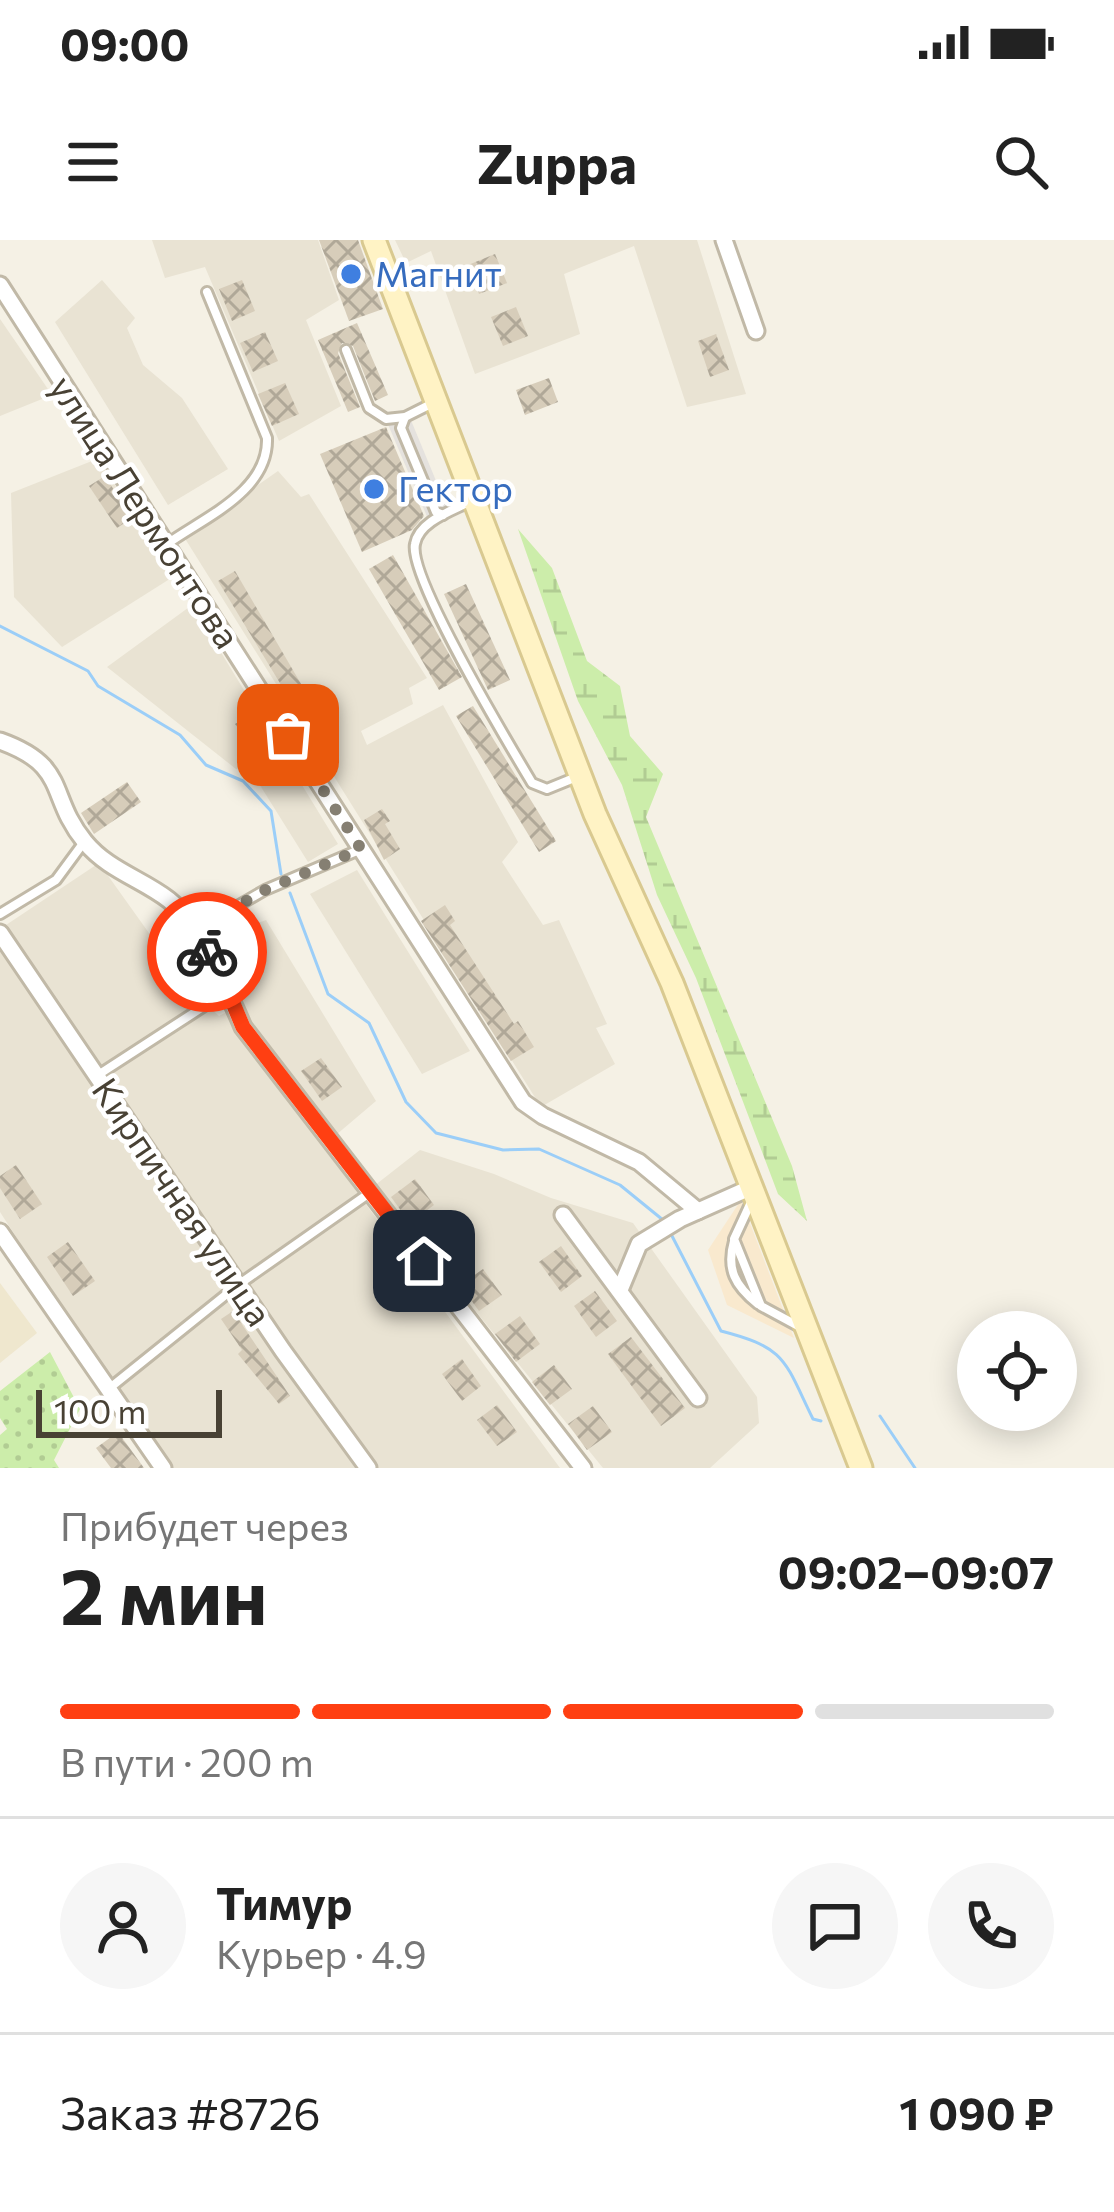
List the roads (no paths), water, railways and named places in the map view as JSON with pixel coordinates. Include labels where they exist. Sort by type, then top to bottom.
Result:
[{"type":"main road","points":[[374,240],[581,776],[672,983],[860,1468]]},
{"type":"street","points":[[724,240],[756,332]]},
{"type":"street","name":"улица Лермонтова","points":[[0,285],[524,1102],[543,1117],[639,1162],[698,1210]]},
{"type":"street","points":[[0,742],[27,750],[44,765],[85,842],[124,876],[171,901],[219,970],[243,1027],[584,1468]]},
{"type":"street","name":"Кирпичная улица","points":[[0,933],[238,1286],[368,1468]]},
{"type":"street","points":[[620,1290],[639,1244],[698,1210],[753,1190]]},
{"type":"street","points":[[563,1214],[698,1398]]},
{"type":"street","points":[[0,1232],[163,1468]]},
{"type":"lane","points":[[166,545],[252,483],[266,462],[266,437],[206,292]]},
{"type":"lane","points":[[346,350],[369,407],[386,419],[405,417],[437,402]]},
{"type":"lane","points":[[405,417],[401,428],[436,512],[444,515]]},
{"type":"lane","points":[[475,500],[424,526],[415,542],[415,563],[470,675],[532,783],[548,788],[581,776]]},
{"type":"lane","points":[[0,914],[56,880],[85,842]]},
{"type":"lane","points":[[193,932],[265,890],[361,849]]},
{"type":"lane","points":[[97,1076],[228,991]]},
{"type":"lane","points":[[753,1190],[734,1239],[761,1306],[808,1332]]},
{"type":"lane","points":[[110,1388],[238,1286],[370,1192]]},
{"type":"waterway","points":[[0,626],[88,671],[98,686],[180,735],[206,765],[243,781],[271,811],[281,874]]},
{"type":"waterway","points":[[290,893],[328,994],[369,1023],[406,1102],[436,1133],[503,1150],[539,1149],[620,1185],[663,1220]]},
{"type":"waterway","points":[[671,1234],[721,1331],[759,1344],[781,1359],[813,1419],[821,1421]]},
{"type":"waterway","points":[[880,1416],[915,1468]]},
{"type":"place","name":"Магнит","points":[[351,274]]},
{"type":"place","name":"Гектор","points":[[374,489]]}]
